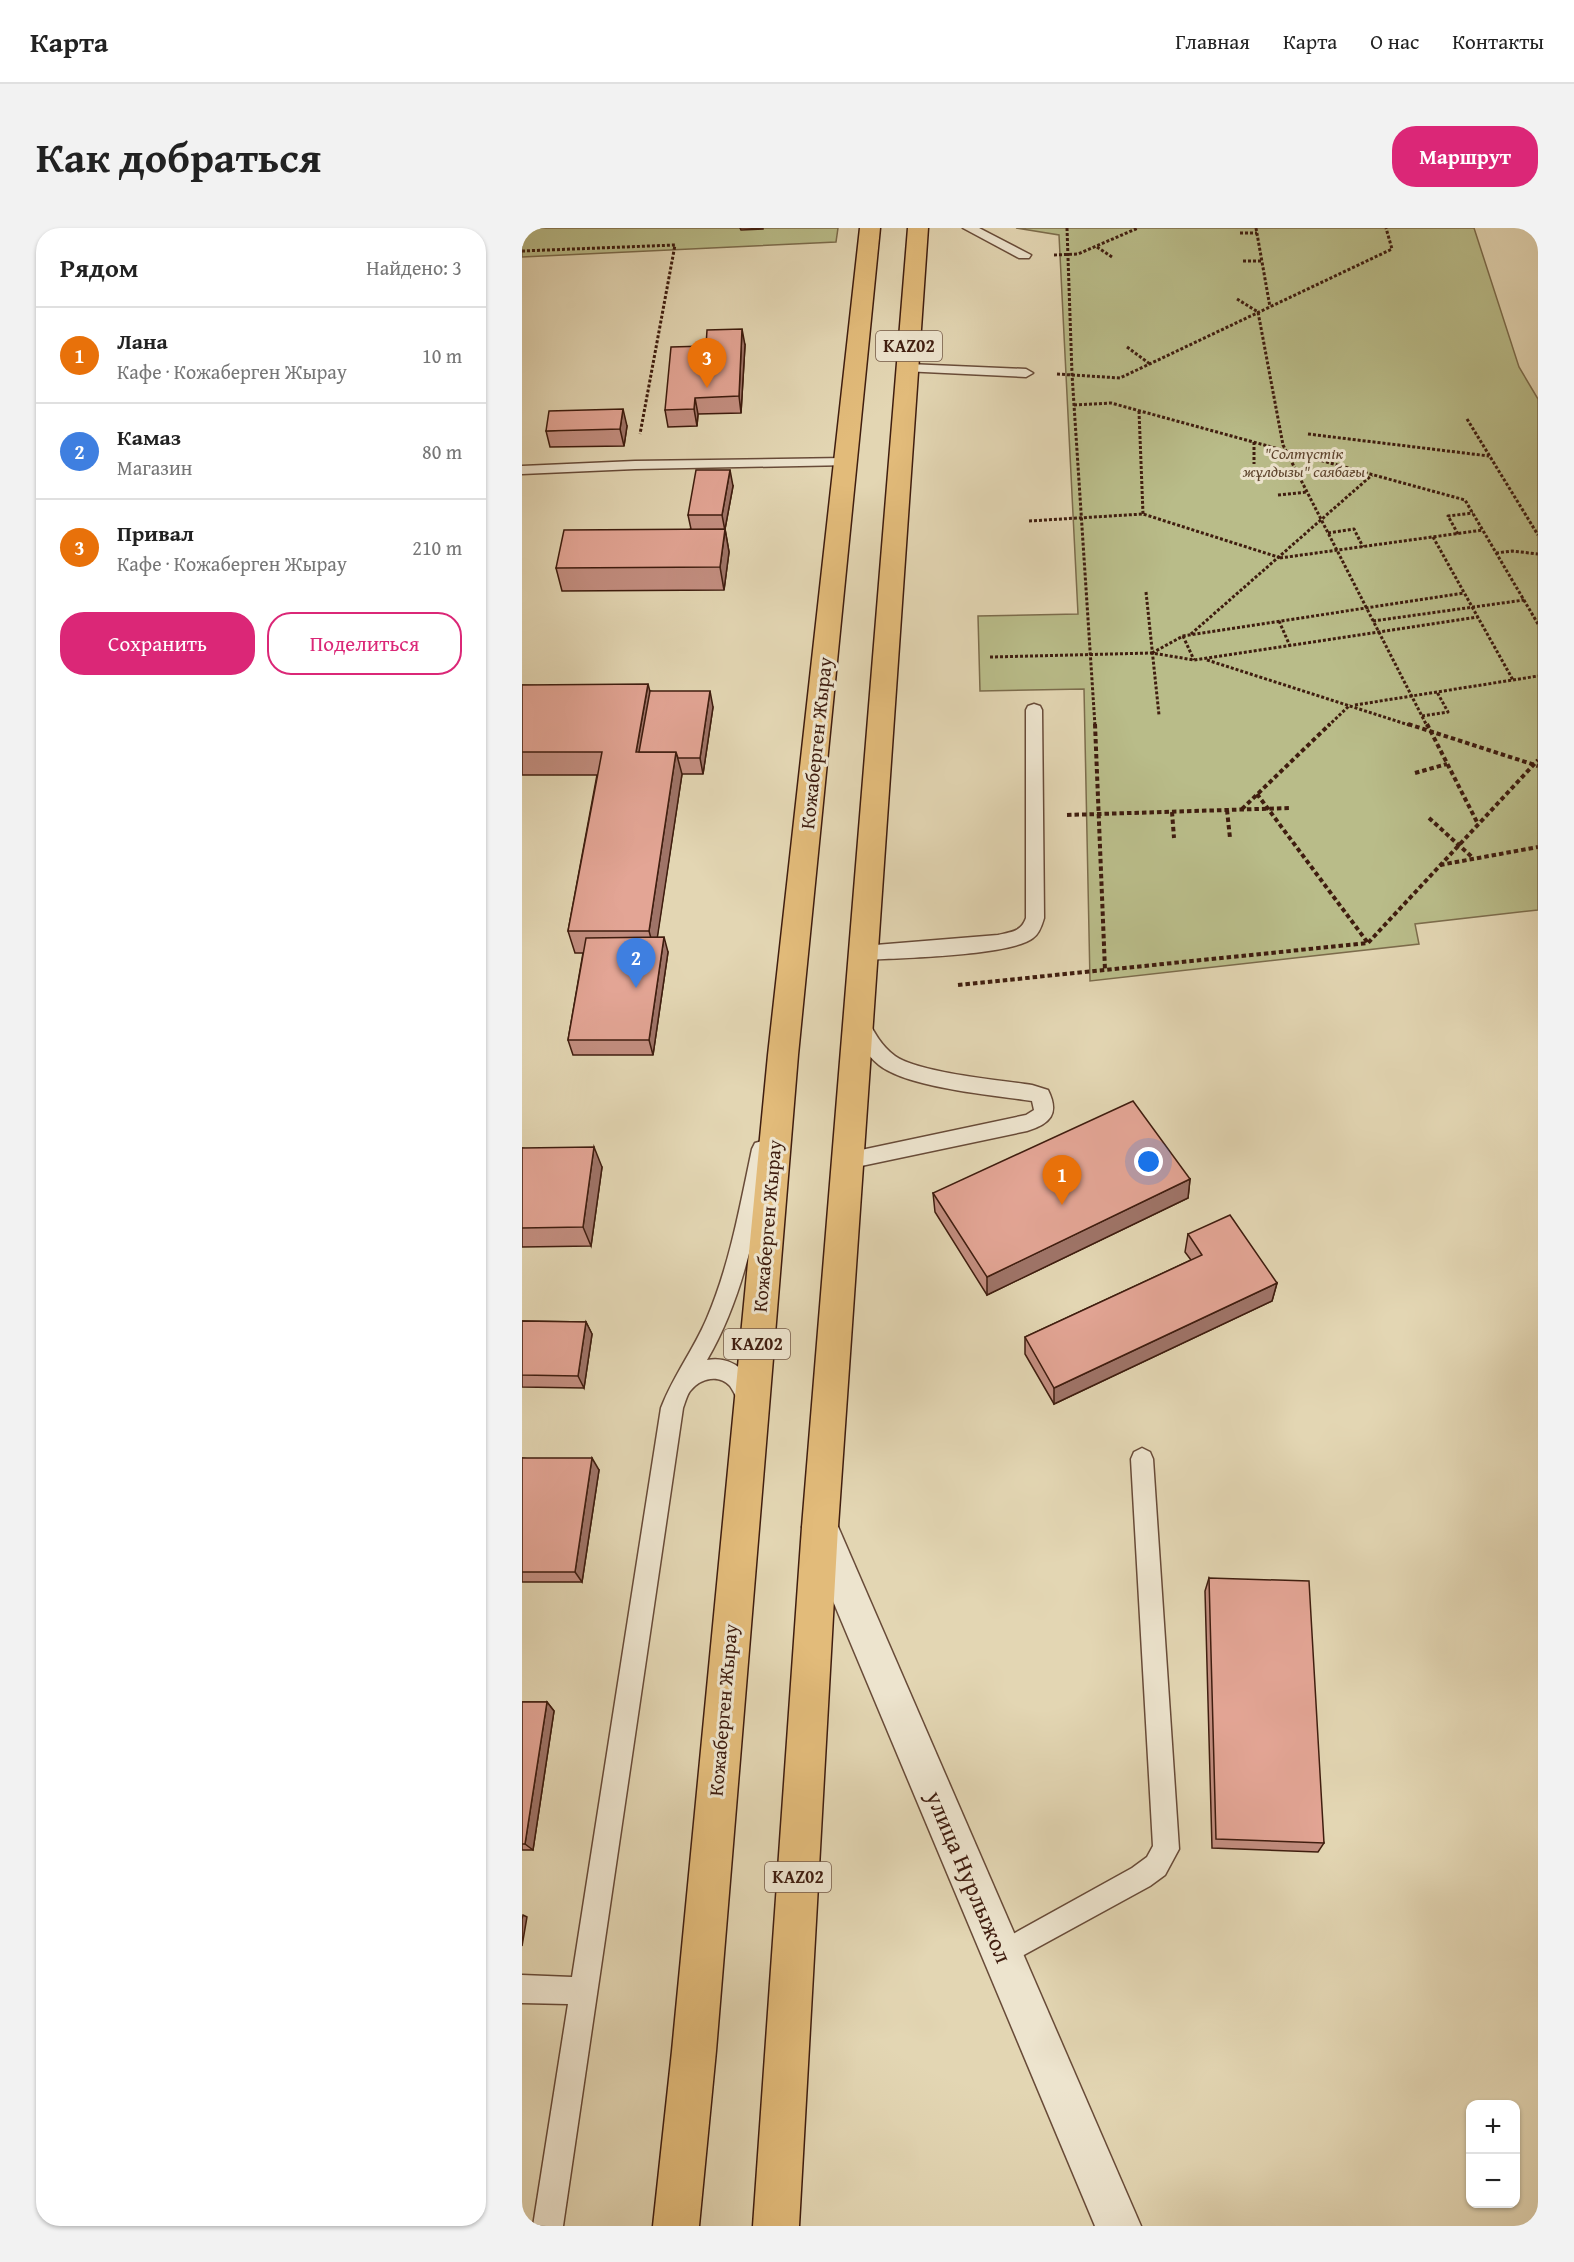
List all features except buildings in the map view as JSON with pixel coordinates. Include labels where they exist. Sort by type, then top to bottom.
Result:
[{"type":"highway","name":"Кожаберген Жырау","points":[[676,2226],[783,1055],[870,228]]},
{"type":"highway","name":"KAZ02","points":[[776,2226],[820,1527],[918,228]]},
{"type":"street","name":"улица Нурлыжол","points":[[820,1527],[1118,2226]]},
{"type":"lane","points":[[969,228],[1024,255]]},
{"type":"lane","points":[[908,368],[1026,373]]},
{"type":"lane","points":[[522,470],[635,465],[845,462]]},
{"type":"lane","points":[[863,953],[1002,942],[1026,935],[1032,927],[1035,918],[1034,710]]},
{"type":"lane","points":[[848,1161],[1027,1123],[1039,1119],[1044,1113],[1041,1096],[1032,1093],[915,1074],[897,1068],[875,1050],[858,1019]]},
{"type":"lane","points":[[548,2226],[672,1408],[682,1384],[704,1347],[729,1289],[783,1055]]},
{"type":"lane","points":[[682,1384],[699,1372],[720,1369],[731,1372],[740,1380],[751,1409]]},
{"type":"lane","points":[[1002,1954],[1141,1878],[1156,1866],[1166,1849],[1142,1459]]},
{"type":"lane","points":[[522,1989],[584,1991]]},
{"type":"path","points":[[1067,228],[1070,255],[1072,374],[1091,655],[1105,970]]},
{"type":"path","points":[[1024,255],[1078,254],[1138,228]]},
{"type":"path","points":[[1256,228],[1270,307]]},
{"type":"path","points":[[1026,373],[1120,378],[1392,249],[1386,228]]},
{"type":"path","points":[[1240,234],[1257,233]]},
{"type":"path","points":[[522,251],[675,245],[635,465]]},
{"type":"path","points":[[1096,246],[1112,257]]},
{"type":"path","points":[[1243,261],[1262,261]]},
{"type":"path","points":[[1237,299],[1258,312],[1286,451],[1478,824]]},
{"type":"path","points":[[1127,347],[1150,364]]},
{"type":"path","points":[[1074,405],[1111,403],[1465,500],[1538,624]]},
{"type":"path","points":[[1139,411],[1143,514]]},
{"type":"path","points":[[1467,419],[1538,535]]},
{"type":"path","points":[[1308,434],[1490,456]]},
{"type":"path","points":[[1254,442],[1254,464]]},
{"type":"path","points":[[1190,634],[1373,475]]},
{"type":"path","points":[[1278,495],[1307,492]]},
{"type":"path","points":[[1458,534],[1448,516],[1473,513]]},
{"type":"path","points":[[1029,521],[1143,514],[1279,558],[1483,530]]},
{"type":"path","points":[[1328,533],[1354,529],[1363,547]]},
{"type":"path","points":[[1433,537],[1513,680]]},
{"type":"path","points":[[1496,553],[1512,551],[1538,554]]},
{"type":"path","points":[[1146,592],[1159,715]]},
{"type":"path","points":[[1152,653],[1190,634],[1464,593]]},
{"type":"path","points":[[1373,621],[1524,600]]},
{"type":"path","points":[[990,657],[1152,653],[1194,660],[1478,617]]},
{"type":"path","points":[[1279,621],[1290,646]]},
{"type":"path","points":[[1183,636],[1194,660]]},
{"type":"path","points":[[1204,659],[1536,765]]},
{"type":"path","points":[[1241,810],[1350,706],[1538,676]]},
{"type":"path","points":[[1422,716],[1448,712],[1437,692]]},
{"type":"path","points":[[958,985],[1368,943],[1458,845],[1536,765],[1538,760]]},
{"type":"path","points":[[1415,773],[1447,764]]},
{"type":"path","points":[[1257,794],[1368,943]]},
{"type":"path","points":[[1035,816],[1290,808]]},
{"type":"path","points":[[1227,810],[1230,838]]},
{"type":"path","points":[[1172,812],[1174,838]]},
{"type":"path","points":[[1428,818],[1474,859]]},
{"type":"path","points":[[1439,866],[1538,847]]},
{"type":"green space","points":[[522,228],[838,228],[836,242],[522,257]]},
{"type":"green space","name":"\"Солтүстік жұлдызы\" саябағы","points":[[1016,228],[1474,228],[1519,367],[1538,399],[1538,910],[1415,924],[1419,944],[1090,981],[1084,689],[980,691],[978,616],[1078,614],[1059,235]]},
{"type":"place","name":"Привал","points":[[707,388]]},
{"type":"place","name":"Камаз","points":[[636,988]]},
{"type":"place","name":"Лана","points":[[1062,1205]]}]
